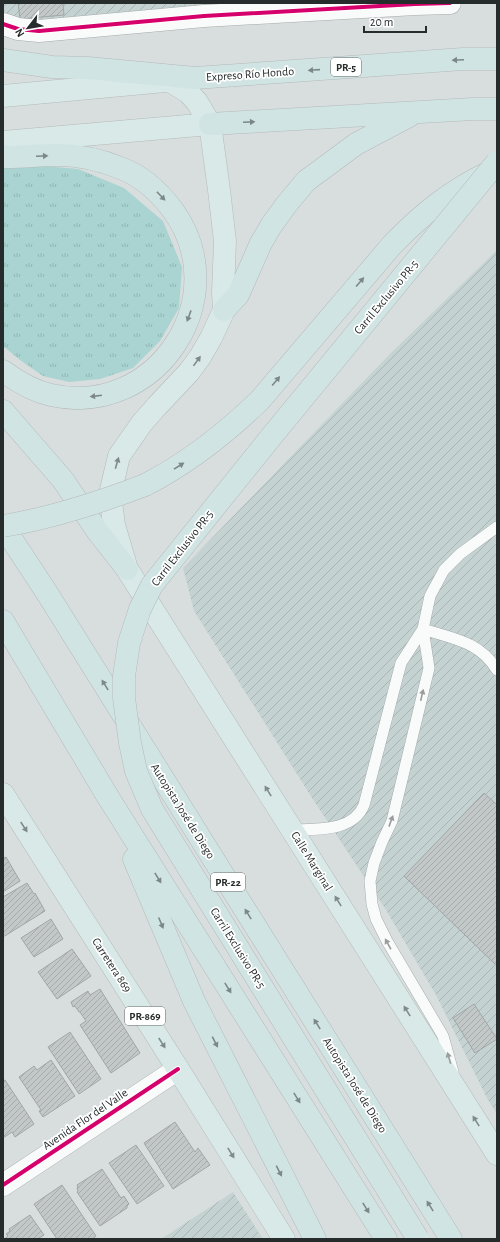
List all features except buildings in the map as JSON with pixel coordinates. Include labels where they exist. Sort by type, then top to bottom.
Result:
[{"type":"highway","name":"Expreso Río Hondo","points":[[3,96],[194,78],[463,59],[497,59]]},
{"type":"highway","points":[[3,60],[52,67],[88,68],[194,78]]},
{"type":"highway","points":[[168,80],[188,92],[197,102],[210,124],[225,241],[223,293],[224,310]]},
{"type":"highway","points":[[3,142],[210,124],[415,112],[497,109]]},
{"type":"highway","points":[[224,310],[238,295],[261,243],[271,226],[306,181],[356,144],[415,112]]},
{"type":"highway","points":[[3,156],[60,155],[84,158],[124,169],[152,187],[164,198],[176,214],[191,245],[195,264],[194,300],[184,330],[175,345],[155,368],[125,388],[110,394],[66,398],[34,390],[3,371]]},
{"type":"highway","name":"Carril Exclusivo PR-5","points":[[418,1239],[152,809],[136,771],[130,743],[124,698],[124,676],[129,643],[140,609],[152,585],[270,437],[497,162]]},
{"type":"highway","points":[[3,526],[63,514],[114,497],[145,485],[193,457],[242,417],[260,400],[392,245],[427,211],[466,184],[497,168]]},
{"type":"highway","name":"Calle Marginal","points":[[224,310],[200,357],[189,372],[142,423],[119,456],[110,494],[114,525],[127,569],[497,1154]]},
{"type":"highway","points":[[3,411],[63,480],[98,532],[127,569]]},
{"type":"highway","name":"Autopista José de Diego","points":[[3,526],[47,593],[451,1239]]},
{"type":"highway","points":[[3,621],[108,797],[386,1239]]},
{"type":"highway","name":"Carretera 869","points":[[3,794],[284,1239]]},
{"type":"highway","points":[[108,797],[194,1001],[315,1239]]},
{"type":"street","points":[[3,24],[18,29],[39,31],[203,10],[450,3]]},
{"type":"street","name":"Avenida Flor del Valle","points":[[3,1185],[178,1069]]},
{"type":"lane","points":[[460,1095],[443,1036],[387,941],[376,919],[372,904],[370,881],[374,863],[392,821],[428,668],[423,630],[430,596],[444,570],[460,554],[497,527]]},
{"type":"lane","points":[[423,630],[470,644],[481,652],[497,670]]},
{"type":"lane","points":[[293,830],[323,829],[338,826],[354,819],[360,813],[364,805],[401,663],[423,630]]},
{"type":"shaded area","points":[[3,3],[377,3],[137,19],[3,21]]},
{"type":"shaded area","points":[[497,250],[497,1114],[488,1100],[436,995],[386,910],[314,801],[194,611],[183,568],[390,354]]},
{"type":"shaded area","points":[[233,1192],[263,1239],[161,1239]]},
{"type":"green space","points":[[33,165],[78,169],[124,188],[163,221],[182,267],[179,308],[160,341],[133,368],[100,379],[69,382],[43,376],[3,346],[3,166]]},
{"type":"cycle path","points":[[3,24],[18,29],[39,31],[204,16],[450,3]]},
{"type":"cycle path","points":[[3,1185],[178,1069]]}]
